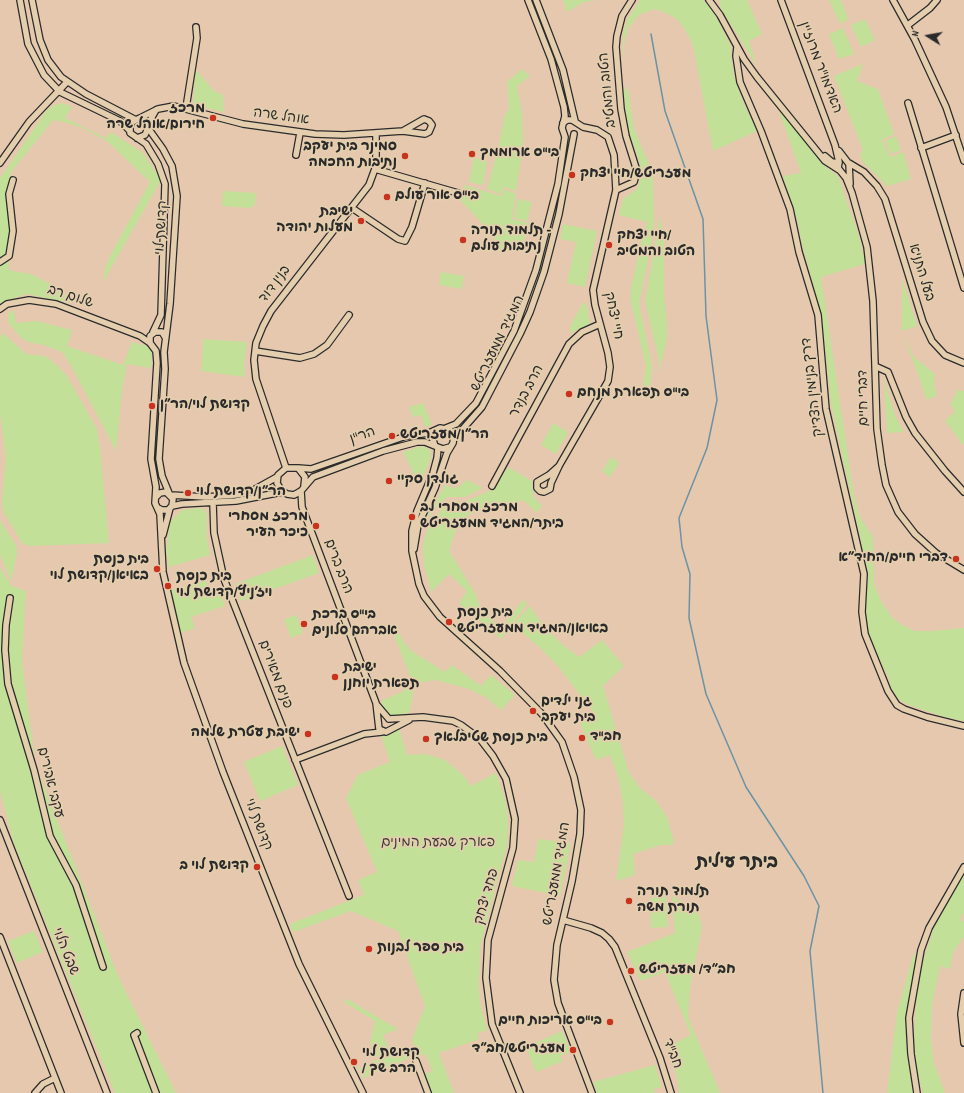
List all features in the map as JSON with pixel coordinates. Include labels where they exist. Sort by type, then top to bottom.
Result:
[{"type":"street","points":[[20,0],[25,32],[33,56],[44,74],[58,90],[120,122],[130,131],[132,135],[137,138],[145,135],[152,115],[158,109]]},
{"type":"street","points":[[32,0],[36,29],[44,51],[53,68],[67,82],[137,120],[143,120],[147,127]]},
{"type":"street","points":[[528,0],[556,72],[564,108],[563,131],[567,134],[575,133],[587,128]]},
{"type":"street","points":[[536,0],[563,70],[578,128],[575,133]]},
{"type":"street","name":"הטוב והמטיב","points":[[616,190],[634,182],[637,171],[623,122],[616,44],[622,16],[632,0]]},
{"type":"street","points":[[709,0],[720,15],[737,47],[757,77],[828,164],[844,166]]},
{"type":"street","name":"האדמו\"ר מרוז'ין","points":[[781,0],[844,166]]},
{"type":"street","points":[[893,0],[908,25],[946,107],[964,161]]},
{"type":"street","points":[[908,25],[930,8],[937,0]]},
{"type":"street","points":[[186,108],[198,38],[196,27]]},
{"type":"street","name":"דרך בנימין הצדיק","points":[[737,47],[736,56],[740,82],[761,131],[790,209],[799,252],[818,315],[826,409],[864,574],[862,612],[865,634],[888,691],[898,705],[904,709],[927,717],[964,726]]},
{"type":"street","points":[[0,163],[3,154],[29,122],[67,82]]},
{"type":"street","points":[[908,103],[964,288]]},
{"type":"street","name":"אוהל שרה","points":[[137,120],[158,109],[168,106],[186,108],[243,124],[300,133],[344,135],[403,131],[425,134],[429,132],[432,125],[427,119],[422,119],[409,129],[403,131]]},
{"type":"street","points":[[130,131],[130,124],[137,120]]},
{"type":"street","points":[[563,123],[567,120],[576,122]]},
{"type":"street","name":"חיי יצחק","points":[[551,483],[559,466],[608,381],[609,360],[594,298],[594,282],[615,201],[616,190],[614,155],[610,140],[601,132],[587,128],[576,122]]},
{"type":"street","name":"קדושת לוי","points":[[147,127],[168,158],[175,175],[176,186],[177,206],[165,340],[165,369],[159,459],[162,476],[170,494]]},
{"type":"street","name":"המגיד ממעזריטש","points":[[446,428],[456,424],[476,403],[523,309],[536,270],[552,212],[563,154],[565,137],[563,131]]},
{"type":"street","points":[[296,156],[300,133]]},
{"type":"street","name":"בנין דוד","points":[[286,468],[258,388],[254,370],[255,351],[259,334],[271,311],[369,185],[375,169],[376,133]]},
{"type":"street","name":"המגיד ממעזריטש","points":[[454,439],[482,407],[530,312],[544,272],[559,214],[575,133]]},
{"type":"street","points":[[922,148],[956,135]]},
{"type":"street","name":"קדושת לוי","points":[[137,138],[146,144],[154,156],[165,184],[162,300],[160,321],[152,333],[152,344]]},
{"type":"street","name":"בעל התניא","points":[[844,166],[869,178],[877,186],[885,199],[926,332],[945,355],[964,363]]},
{"type":"street","name":"דברי חיים","points":[[844,166],[863,229],[871,268],[877,368],[879,449],[886,485],[905,523],[926,545],[964,570]]},
{"type":"street","points":[[375,169],[458,193]]},
{"type":"street","points":[[0,262],[9,256],[13,231],[9,194],[12,180]]},
{"type":"street","points":[[352,208],[398,239],[406,240],[412,227],[424,183]]},
{"type":"street","name":"שלום רב","points":[[0,309],[18,301],[29,300],[48,302],[67,307],[132,333],[152,344]]},
{"type":"street","points":[[255,351],[300,358],[314,354],[327,344],[349,315]]},
{"type":"street","name":"הרב בנדר","points":[[492,486],[569,344],[582,332],[600,324]]},
{"type":"street","name":"שלום רב","points":[[132,333],[161,332],[165,340]]},
{"type":"street","points":[[152,344],[160,347],[165,340]]},
{"type":"street","points":[[152,344],[157,354],[157,363],[151,459],[156,487],[155,503],[158,508],[162,510],[182,504],[236,502],[268,493],[282,492],[292,495],[302,489],[305,477],[298,468],[286,468],[280,472],[278,477],[278,485],[282,492]]},
{"type":"street","points":[[877,368],[888,372],[906,417],[923,444],[944,471],[964,492]]},
{"type":"street","points":[[446,428],[452,432],[454,439],[451,446],[446,449],[436,447],[432,437],[437,429],[446,428]]},
{"type":"street","name":"הר\"ן","points":[[298,468],[311,469],[399,437],[429,433],[437,429]]},
{"type":"street","name":"הר\"ן","points":[[302,489],[313,477],[402,445],[425,442],[436,447]]},
{"type":"street","name":"המגיד ממעזריטש","points":[[414,568],[416,534],[451,446]]},
{"type":"street","name":"המגיד ממעזריטש","points":[[436,447],[437,458],[433,472],[413,524],[411,546],[414,568],[419,584],[431,607],[526,696],[551,726],[562,742],[574,777],[581,822],[577,858],[555,956],[555,991],[569,1035],[592,1093]]},
{"type":"street","name":"חיי יצחק","points":[[545,478],[559,466]]},
{"type":"street","points":[[156,497],[160,493],[205,496],[235,495],[256,489],[278,477]]},
{"type":"street","points":[[545,478],[551,483],[550,489],[546,492],[538,490],[537,482],[545,478]]},
{"type":"street","name":"הרב ברים","points":[[302,489],[302,507]]},
{"type":"street","points":[[170,494],[173,501],[171,507]]},
{"type":"street","name":"הרב ברים","points":[[292,495],[302,507],[376,703],[378,722]]},
{"type":"street","name":"פנים מאירים","points":[[213,503],[214,533],[224,579],[349,896]]},
{"type":"street","name":"קדושת לוי","points":[[161,553],[163,534],[171,507]]},
{"type":"street","name":"קדושת לוי","points":[[158,508],[161,553],[171,613],[184,663],[223,772],[299,964],[363,1093]]},
{"type":"street","name":"עקבי אבירים","points":[[10,598],[6,624],[5,650],[8,684],[34,770],[50,836],[76,885],[103,967]]},
{"type":"street","name":"הרב ברים","points":[[376,703],[388,719]]},
{"type":"street","name":"פחד יצחק","points":[[388,719],[411,719],[423,717],[453,721],[461,724],[480,739],[506,779],[515,819],[513,848],[488,940],[486,978],[492,1024],[520,1093]]},
{"type":"street","points":[[295,760],[364,734],[386,732],[392,728],[392,724],[388,719],[382,718],[364,734]]},
{"type":"street","name":"פחד יצחק","points":[[392,728],[411,719]]},
{"type":"street","points":[[378,722],[379,729],[382,732]]},
{"type":"street","name":"שבט הלוי","points":[[0,820],[107,1093]]},
{"type":"street","points":[[917,1091],[911,1054],[909,1018],[921,950],[928,928],[964,867]]},
{"type":"street","name":"חב\"ד","points":[[563,920],[591,928],[602,933],[610,939],[615,947],[660,1058],[671,1093]]},
{"type":"street","points":[[0,937],[61,1093]]},
{"type":"street","points":[[0,957],[7,954]]},
{"type":"street","points":[[964,993],[961,1014],[964,1043]]},
{"type":"street","points":[[137,1033],[134,1035],[156,1093]]},
{"type":"street","points":[[416,1061],[428,1093]]},
{"type":"street","points":[[35,1093],[43,1084],[55,1078]]},
{"type":"green space","points":[[563,0],[596,0],[584,2],[567,12]]},
{"type":"green space","points":[[640,0],[703,0],[713,10],[731,47],[734,76],[743,102],[757,131],[713,151],[693,45],[686,31],[677,19],[654,9],[639,15],[629,27],[625,39],[623,57],[623,34],[627,20]]},
{"type":"green space","points":[[719,0],[747,0],[762,34],[749,41],[757,66],[721,9]]},
{"type":"green space","points":[[829,0],[841,0],[848,19],[840,24]]},
{"type":"green space","points":[[865,19],[875,40],[861,47],[851,25]]},
{"type":"green space","points":[[843,28],[854,54],[839,59],[829,34]]},
{"type":"green space","points":[[863,64],[857,81],[878,89],[894,134],[882,140],[890,157],[903,152],[911,179],[887,186],[862,161],[860,154],[863,150],[834,76]]},
{"type":"green space","points":[[522,69],[530,76],[517,86],[522,114],[523,142],[516,191],[504,187],[501,194],[487,189],[499,146],[504,117],[509,108],[507,82]]},
{"type":"green space","points":[[196,70],[214,91],[223,95],[224,112],[193,105]]},
{"type":"green space","points":[[623,87],[625,87],[629,93],[634,129],[653,174],[653,235],[646,234],[645,231],[647,222],[619,215],[623,199],[637,189],[643,173],[627,125]]},
{"type":"green space","points":[[62,103],[72,107],[65,118],[106,138],[111,132],[143,153],[161,180],[103,282],[105,268],[112,252],[150,182],[107,141],[83,128],[53,120],[11,172],[8,203],[11,213],[11,246],[8,270],[31,274],[60,289],[72,303],[27,294],[17,297],[7,303],[0,313],[0,178],[47,110],[54,105]]},
{"type":"green space","points":[[778,108],[823,164],[838,176],[860,240],[865,264],[821,277],[854,495],[860,517],[873,537],[874,584],[881,601],[892,617],[902,625],[915,631],[964,628],[964,721],[945,717],[909,705],[898,699],[892,690],[889,678],[872,644],[866,624],[865,608],[868,573],[831,404],[822,317],[802,244],[798,223],[783,176],[801,173]]},
{"type":"green space","points":[[896,136],[901,150],[891,154],[885,141]]},
{"type":"green space","points":[[474,158],[487,161],[483,185],[469,182]]},
{"type":"green space","points":[[464,185],[502,196],[505,189],[516,194],[512,219],[528,223],[522,249],[505,244],[503,252],[494,248],[495,237],[461,201]]},
{"type":"green space","points":[[223,191],[256,193],[255,205],[250,208],[222,206]]},
{"type":"green space","points":[[518,199],[532,202],[527,221],[514,218]]},
{"type":"green space","points":[[660,216],[664,239],[664,293],[667,338],[659,373],[659,361],[645,301]]},
{"type":"green space","points":[[563,224],[597,231],[585,287],[567,283],[576,242],[560,239]]},
{"type":"green space","points":[[643,235],[653,236],[639,303],[652,366],[650,386],[643,385],[646,366],[630,299],[631,287]]},
{"type":"green space","points":[[441,272],[464,276],[462,289],[439,285]]},
{"type":"green space","points":[[902,278],[917,326],[902,331]]},
{"type":"green space","points":[[586,302],[590,323],[574,331],[570,335],[570,327],[581,306]]},
{"type":"green space","points":[[13,309],[16,323],[37,321],[72,330],[67,346],[123,365],[132,342],[150,347],[152,352],[151,368],[127,364],[122,389],[116,451],[70,364],[62,352],[44,345],[28,342],[20,337],[8,322],[8,314]]},
{"type":"green space","points":[[3,333],[26,354],[45,356],[58,366],[67,376],[97,429],[109,543],[30,546],[22,543],[3,511],[2,500],[6,459],[0,412],[0,337]]},
{"type":"green space","points":[[904,336],[914,357],[935,374],[934,385],[937,395],[927,400]]},
{"type":"green space","points":[[203,339],[247,342],[244,363],[245,377],[201,371]]},
{"type":"green space","points":[[884,379],[896,418],[904,432],[887,433]]},
{"type":"green space","points":[[958,390],[964,391],[964,446],[945,421],[955,411],[950,404]]},
{"type":"green space","points":[[423,403],[432,425],[425,427],[421,415],[413,417],[409,407]]},
{"type":"green space","points":[[553,423],[568,432],[556,454],[541,445]]},
{"type":"green space","points":[[422,446],[430,450],[431,457],[422,480],[417,480],[403,452]]},
{"type":"green space","points":[[611,457],[619,463],[610,477],[602,471]]},
{"type":"green space","points":[[508,467],[532,481],[533,495],[542,505],[537,513],[523,500],[469,514],[456,530],[449,551],[475,593],[481,609],[492,621],[504,624],[523,600],[527,604],[501,639],[459,604],[467,591],[449,574],[431,592],[424,565],[423,545],[429,524],[447,504],[453,501],[463,502],[494,489]]},
{"type":"green space","points":[[467,480],[483,488],[465,497],[447,497],[423,522],[445,485],[453,488],[460,486]]},
{"type":"green space","points":[[198,508],[203,509],[207,513],[207,539],[210,555],[169,567],[166,551],[170,522],[182,510]]},
{"type":"green space","points":[[0,520],[16,545],[17,554],[11,581],[0,555]]},
{"type":"green space","points":[[313,555],[319,573],[241,601],[235,584]]},
{"type":"green space","points":[[0,568],[12,586],[26,591],[22,661],[35,763],[118,976],[176,1093],[115,1093],[14,844],[0,791]]},
{"type":"green space","points":[[206,581],[210,589],[218,587],[225,606],[191,617],[195,628],[181,633],[171,590]]},
{"type":"green space","points":[[530,606],[545,628],[563,645],[579,657],[602,640],[624,666],[603,686],[629,773],[640,788],[657,802],[667,817],[674,842],[671,845],[661,845],[633,854],[635,875],[616,881],[624,824],[623,803],[619,780],[610,755],[596,760],[580,723],[594,713],[557,665],[538,646],[513,625]]},
{"type":"green space","points":[[296,615],[303,633],[291,638],[284,619]]},
{"type":"green space","points":[[398,631],[404,643],[413,652],[445,672],[452,665],[481,686],[491,675],[515,695],[501,710],[487,698],[469,689],[436,680],[416,683],[414,685],[410,712],[399,716],[390,716],[385,711],[381,701],[402,692],[411,679],[393,632]]},
{"type":"green space","name":"פארק שבעת המינים","points":[[399,728],[407,755],[426,754],[445,760],[462,774],[471,786],[496,773],[506,804],[508,824],[507,844],[480,947],[480,1003],[487,1030],[477,1033],[479,1039],[439,1053],[454,1093],[432,1093],[425,1074],[432,1071],[426,1054],[417,1057],[412,1039],[425,1006],[398,931],[351,911],[293,932],[290,924],[364,895],[358,880],[377,872],[346,798],[358,775],[390,762],[381,735],[389,735]]},
{"type":"green space","points":[[282,746],[298,785],[260,801],[244,762]]},
{"type":"green space","points":[[538,839],[571,843],[560,896],[512,886],[518,860],[534,862]]},
{"type":"green space","points":[[964,875],[964,912],[960,919],[964,922],[964,936],[953,953],[950,969],[940,966],[932,1005],[931,1041],[934,1063],[945,1093],[923,1093],[917,1072],[914,1039],[917,991],[922,965],[936,921]]},
{"type":"green space","points":[[672,896],[695,910],[699,916],[702,926],[690,987],[688,1017],[720,1093],[679,1093],[677,1076],[668,1047],[691,1035],[665,972],[641,981],[627,952],[675,933]]},
{"type":"green space","points":[[666,897],[668,927],[651,928],[650,898]]},
{"type":"green space","points":[[34,931],[43,952],[17,963],[8,941]]},
{"type":"green space","points":[[918,948],[908,1000],[907,1023],[907,1053],[913,1093],[887,1093],[897,1012],[912,959]]},
{"type":"green space","points":[[347,999],[398,1029],[383,1035],[390,1051],[376,1057],[370,1042],[375,1021],[344,1002]]},
{"type":"green space","points":[[562,1031],[571,1052],[560,1056],[563,1061],[536,1072],[526,1047]]},
{"type":"green space","points":[[408,1046],[411,1057],[363,1078],[358,1068]]},
{"type":"green space","points":[[655,1065],[662,1087],[654,1089],[655,1093],[597,1093],[593,1082]]},
{"type":"waterway","points":[[651,34],[665,111],[703,219],[706,316],[717,400],[707,448],[679,518],[682,547],[690,574],[689,618],[706,694],[746,787],[804,876],[819,906],[810,951],[823,1093]]},
{"type":"place","name":"מרכז חירום/אוהל שרה","points":[[213,118]]},
{"type":"place","name":"בי\"ס ארוממך","points":[[472,154]]},
{"type":"place","name":"סמינר בית יעקב נתיבות החכמה","points":[[405,156]]},
{"type":"place","name":"מעזריטש/חיי יצחק","points":[[572,175]]},
{"type":"place","name":"בי\"ס אור עולם","points":[[387,197]]},
{"type":"place","name":"ישיבת מעלות יהודה","points":[[361,221]]},
{"type":"place","name":"תלמוד תורה - נתיבות עולם","points":[[463,240]]},
{"type":"place","name":"חיי יצחק/ הטוב והמטיב","points":[[609,245]]},
{"type":"place","name":"בי\"ס תפארת מנחם","points":[[569,394]]},
{"type":"place","name":"קדושת לוי/הר״ן","points":[[152,406]]},
{"type":"place","name":"הר״ן/מעזריטש","points":[[392,436]]},
{"type":"place","name":"גולדן סקיי","points":[[389,481]]},
{"type":"place","name":"הר״ן/קדושת לוי","points":[[188,493]]},
{"type":"place","name":"מרכז מסחרי לב ביתר/המגיד ממעזריטש","points":[[412,517]]},
{"type":"place","name":"מרכז מסחרי כיכר העיר","points":[[316,526]]},
{"type":"place","name":"דברי חיים/החיד״א","points":[[956,559]]},
{"type":"place","name":"בית כנסת באיאן/קדושת לוי","points":[[157,569]]},
{"type":"place","name":"בית כנסת ויז׳ניץ/קדושת לוי","points":[[168,586]]},
{"type":"place","name":"בית כנסת באיאן/המגיד ממעזריטש","points":[[449,622]]},
{"type":"place","name":"בי\"ס ברכת אברהם סלונים","points":[[304,624]]},
{"type":"place","name":"ישיבת תפארת יוחנן","points":[[335,677]]},
{"type":"place","name":"גני ילדים בית יעקב","points":[[533,711]]},
{"type":"place","name":"ישיבת עטרת שלמה","points":[[308,734]]},
{"type":"place","name":"חב\"ד","points":[[582,738]]},
{"type":"place","name":"בית כנסת שטיבלאך","points":[[426,739]]},
{"type":"place","name":"קדושת לוי ב","points":[[257,867]]},
{"type":"place","name":"תלמוד תורה תורת משה","points":[[629,901]]},
{"type":"place","name":"בית ספר לבנות","points":[[369,949]]},
{"type":"place","name":"חב״ד/ מעזריטש","points":[[631,971]]},
{"type":"place","name":"בי\"ס אריכות חיים","points":[[610,1022]]},
{"type":"place","name":"מעזריטש/חב״ד","points":[[573,1050]]},
{"type":"place","name":"קדושת לוי / הרב שך","points":[[354,1062]]},
{"type":"district","name":"ביתר עילית","points":[[737,865]]}]
